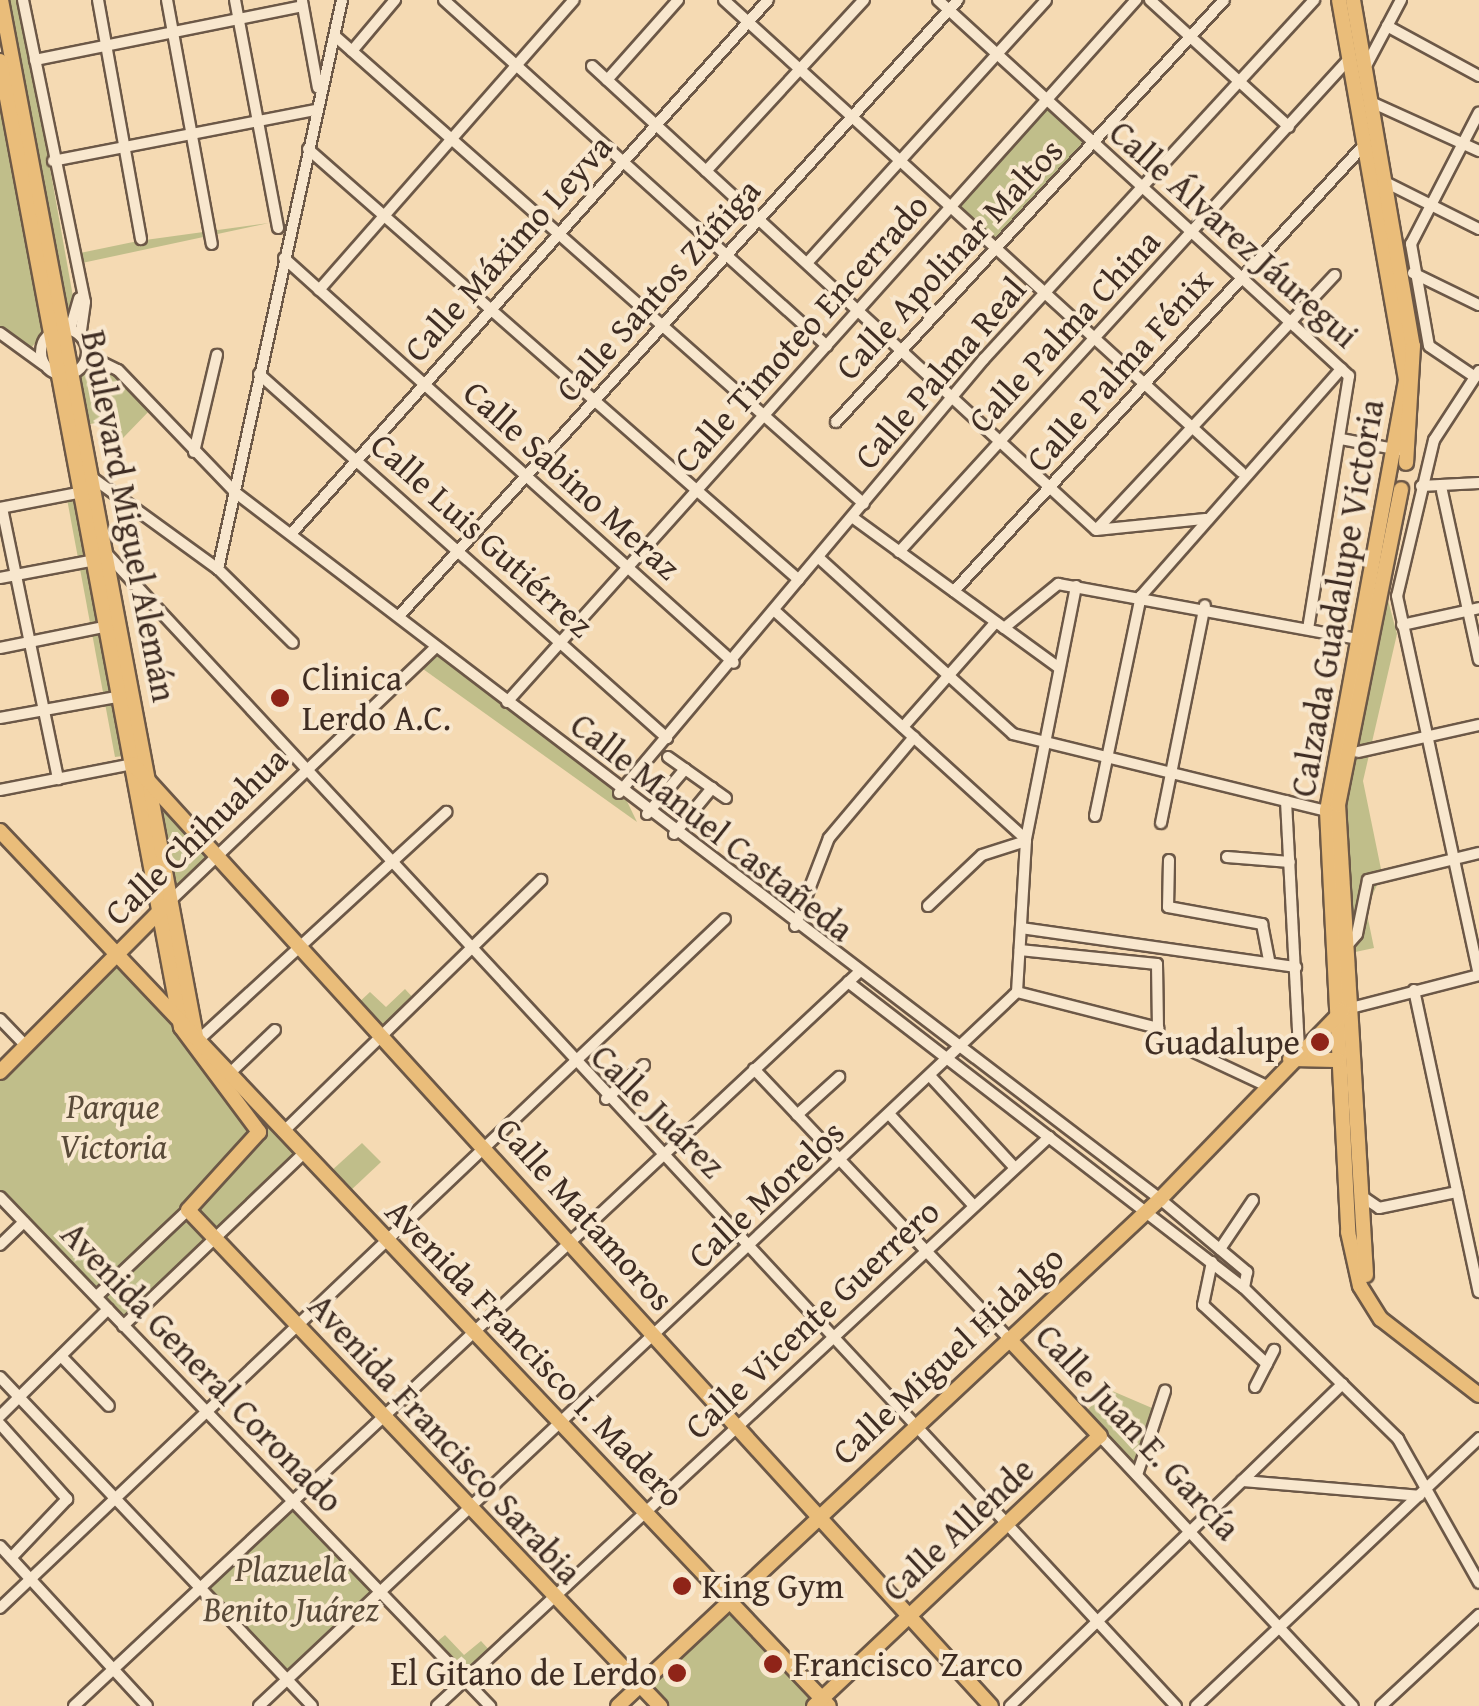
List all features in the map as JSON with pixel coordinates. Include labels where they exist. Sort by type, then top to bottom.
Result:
[{"type":"main road","name":"Boulevard Miguel Alemán","points":[[2,0],[66,332],[66,374],[83,492],[147,777],[182,1027],[193,1044]]},
{"type":"main road","name":"Calzada Guadalupe Victoria","points":[[1339,0],[1404,355],[1399,450],[1357,639],[1327,811],[1363,1267],[1380,1303],[1479,1384]]},
{"type":"main road","name":"Calzada Guadalupe Victoria","points":[[1353,0],[1385,182],[1416,409],[1342,763],[1344,948],[1338,1060],[1360,1286],[1398,1336],[1479,1395]]},
{"type":"main road","name":"Boulevard Miguel Alemán","points":[[0,61],[66,332]]},
{"type":"main road","name":"Boulevard Miguel Alemán","points":[[66,374],[90,476],[108,626],[133,764],[193,1044]]},
{"type":"main road","name":"Calle Matamoros","points":[[133,764],[990,1706]]},
{"type":"main road","points":[[0,831],[182,1027]]},
{"type":"main road","points":[[144,927],[155,874]]},
{"type":"main road","name":"Calle Chihuahua","points":[[1,1069],[165,907]]},
{"type":"main road","name":"Calle Miguel Hidalgo","points":[[618,1706],[1154,1204],[1341,1005]]},
{"type":"main road","points":[[188,1210],[260,1132],[193,1044]]},
{"type":"main road","name":"Avenida Francisco I. Madero","points":[[193,1044],[228,1075],[474,1332],[822,1704]]},
{"type":"main road","points":[[1299,1048],[1338,1060]]},
{"type":"main road","name":"Avenida Francisco Sarabia","points":[[188,1210],[660,1706]]},
{"type":"main road","name":"Calle Juan E. García","points":[[1009,1339],[1100,1436]]},
{"type":"main road","name":"Calle Allende","points":[[822,1704],[1100,1436]]},
{"type":"street","points":[[22,0],[79,292],[66,332],[35,353]]},
{"type":"street","points":[[98,0],[141,239]]},
{"type":"street","points":[[166,0],[212,244]]},
{"type":"street","points":[[235,0],[278,228]]},
{"type":"street","points":[[218,569],[318,94],[342,0]]},
{"type":"street","points":[[352,52],[395,0]]},
{"type":"street","points":[[444,0],[827,346]]},
{"type":"street","points":[[319,290],[574,0]]},
{"type":"street","points":[[607,80],[678,0]]},
{"type":"street","points":[[724,0],[1241,472]]},
{"type":"street","name":"Calle Máximo Leyva","points":[[290,534],[768,0]]},
{"type":"street","points":[[706,171],[864,0]]},
{"type":"street","name":"Calle Álvarez Jáuregui","points":[[938,0],[1242,276],[1341,368],[1351,383],[1308,628]]},
{"type":"street","name":"Calle Santos Zúñiga","points":[[399,616],[958,0]]},
{"type":"street","points":[[806,263],[1046,0]]},
{"type":"street","name":"Calle Timoteo Encerrado","points":[[507,702],[1136,0]]},
{"type":"street","points":[[1150,0],[1290,127]]},
{"type":"street","name":"Calle Apolinar Maltos","points":[[836,422],[1224,0]]},
{"type":"street","name":"Calle Palma Real","points":[[619,793],[734,663],[952,397],[1314,0]]},
{"type":"street","points":[[1365,68],[1401,0]]},
{"type":"street","points":[[35,60],[238,20],[302,3],[318,94]]},
{"type":"street","points":[[1388,26],[1479,76]]},
{"type":"street","points":[[335,36],[864,504]]},
{"type":"street","name":"Calle Palma China","points":[[898,552],[1350,58]]},
{"type":"street","points":[[592,66],[1096,530],[1206,520]]},
{"type":"street","points":[[1371,102],[1479,151]]},
{"type":"street","points":[[54,161],[316,110]]},
{"type":"street","points":[[1341,1005],[1479,974],[1402,626],[1398,580],[1434,440],[1477,374],[1429,346],[1411,244],[1479,112]]},
{"type":"street","name":"Calle Palma Fénix","points":[[954,591],[1366,143]]},
{"type":"street","points":[[308,149],[800,580]]},
{"type":"street","points":[[1385,182],[1479,229]]},
{"type":"street","name":"Calle Sabino Meraz","points":[[284,258],[734,663]]},
{"type":"street","points":[[1414,274],[1479,305]]},
{"type":"street","points":[[1096,530],[1335,275]]},
{"type":"street","points":[[0,334],[35,353],[47,367],[66,374],[86,355],[66,332]]},
{"type":"street","points":[[194,452],[216,354]]},
{"type":"street","name":"Calle Manuel Castañeda","points":[[86,355],[118,370],[236,493],[795,926],[949,1060],[1049,1137],[1154,1204]]},
{"type":"street","points":[[1095,816],[1141,596],[1241,472],[1341,368]]},
{"type":"street","name":"Calle Luis Gutiérrez","points":[[258,374],[667,738]]},
{"type":"street","points":[[1341,439],[1399,450]]},
{"type":"street","points":[[90,476],[218,569],[294,643]]},
{"type":"street","points":[[1421,486],[1442,491],[1479,483]]},
{"type":"street","points":[[1442,491],[1474,610],[1479,660]]},
{"type":"street","points":[[58,779],[1,508],[83,492]]},
{"type":"street","points":[[852,518],[1059,668]]},
{"type":"street","points":[[0,578],[100,556]]},
{"type":"street","name":"Calle Juárez","points":[[100,556],[306,772],[574,1066],[752,1244],[1176,1706]]},
{"type":"street","points":[[819,558],[1012,734],[1327,811]]},
{"type":"street","points":[[903,727],[948,676],[1045,587],[1076,586],[1205,605],[1357,639]]},
{"type":"street","points":[[1020,950],[1157,964],[1158,1028],[1017,992],[1026,840],[1076,586]]},
{"type":"street","points":[[1162,823],[1205,605]]},
{"type":"street","points":[[1402,626],[1474,610]]},
{"type":"street","points":[[775,611],[1026,840]]},
{"type":"street","points":[[0,648],[108,626]]},
{"type":"street","name":"Calle Chihuahua","points":[[165,907],[436,647]]},
{"type":"street","points":[[0,718],[122,696]]},
{"type":"street","points":[[1358,752],[1479,725]]},
{"type":"street","points":[[795,926],[829,838],[914,737]]},
{"type":"street","points":[[668,756],[726,798]]},
{"type":"street","points":[[0,790],[133,764]]},
{"type":"street","points":[[647,814],[685,770]]},
{"type":"street","points":[[674,834],[712,788]]},
{"type":"street","points":[[1286,801],[1299,1048]]},
{"type":"street","points":[[193,1044],[446,812]]},
{"type":"street","points":[[928,906],[982,855],[1026,840]]},
{"type":"street","points":[[1344,948],[1357,934],[1362,888],[1378,876],[1479,854]]},
{"type":"street","points":[[1227,857],[1290,862]]},
{"type":"street","points":[[1169,860],[1168,907],[1267,927],[1269,962]]},
{"type":"street","points":[[283,1132],[541,880]]},
{"type":"street","points":[[0,1608],[725,919]]},
{"type":"street","points":[[1022,928],[1296,966]]},
{"type":"street","points":[[74,1706],[852,978]]},
{"type":"street","name":"Calle Manuel Castañeda","points":[[852,978],[960,1050],[1154,1204]]},
{"type":"street","points":[[1414,990],[1479,1292]]},
{"type":"street","name":"Calle Morelos","points":[[260,1706],[960,1050],[1017,992]]},
{"type":"street","points":[[0,1019],[26,1046]]},
{"type":"street","points":[[228,1075],[275,1030]]},
{"type":"street","points":[[1173,1042],[1266,1086]]},
{"type":"street","points":[[606,1098],[644,1065]]},
{"type":"street","name":"Calle Juan E. García","points":[[754,1070],[1009,1339]]},
{"type":"street","points":[[797,1114],[839,1077]]},
{"type":"street","points":[[930,1077],[1014,1168]]},
{"type":"street","points":[[890,1115],[974,1206]]},
{"type":"street","name":"Calle Vicente Guerrero","points":[[437,1706],[1049,1137]]},
{"type":"street","points":[[124,1326],[304,1154]]},
{"type":"street","points":[[1356,1195],[1379,1208],[1456,1192]]},
{"type":"street","name":"Avenida General Coronado","points":[[0,1197],[490,1706]]},
{"type":"street","points":[[1220,1249],[1252,1200]]},
{"type":"street","points":[[1154,1204],[1249,1274],[1244,1288]]},
{"type":"street","points":[[1154,1204],[1398,1439],[1423,1492],[1475,1568],[1479,1583]]},
{"type":"street","points":[[98,1296],[188,1210]]},
{"type":"street","points":[[0,1245],[24,1222]]},
{"type":"street","points":[[1212,1262],[1203,1305],[1266,1364]]},
{"type":"street","points":[[0,1416],[108,1310]]},
{"type":"street","points":[[1255,1387],[1274,1350]]},
{"type":"street","points":[[61,1356],[109,1406]]},
{"type":"street","points":[[0,1377],[312,1706]]},
{"type":"street","points":[[1010,1706],[1342,1384]]},
{"type":"street","points":[[1136,1475],[1166,1391]]},
{"type":"street","points":[[0,1424],[66,1506],[12,1558]]},
{"type":"street","name":"Calle Juan E. García","points":[[1100,1436],[1353,1706]]},
{"type":"street","points":[[1196,1706],[1479,1438]]},
{"type":"street","points":[[1242,1481],[1423,1492]]},
{"type":"street","points":[[0,1546],[148,1706]]},
{"type":"street","points":[[1381,1706],[1479,1615]]},
{"type":"green space","points":[[3,0],[20,0],[75,308],[66,318]]},
{"type":"green space","points":[[0,77],[47,330],[30,349],[0,328]]},
{"type":"green space","points":[[1048,98],[1094,143],[997,248],[950,203]]},
{"type":"green space","points":[[269,223],[82,263],[80,253],[138,241]]},
{"type":"green space","points":[[91,344],[153,407],[123,438],[110,437],[106,421],[85,425],[74,369]]},
{"type":"green space","points":[[83,496],[131,755],[115,757],[67,499]]},
{"type":"green space","points":[[1385,589],[1397,634],[1363,781],[1382,874],[1366,909],[1374,948],[1346,954],[1339,805]]},
{"type":"green space","points":[[436,645],[623,793],[637,822],[416,664]]},
{"type":"green space","points":[[147,777],[217,856],[170,901]]},
{"type":"green space","name":"Parque Victoria","points":[[117,955],[204,1060],[305,1151],[125,1323],[0,1194],[0,1070]]},
{"type":"green space","points":[[405,989],[416,1001],[381,1035],[355,1006],[370,992],[386,1007]]},
{"type":"green space","points":[[362,1143],[381,1162],[349,1192],[330,1172]]},
{"type":"green space","points":[[1110,1390],[1159,1411],[1138,1476],[1081,1415]]},
{"type":"green space","name":"Plazuela Benito Juárez","points":[[294,1500],[382,1591],[287,1679],[200,1587]]},
{"type":"green space","points":[[730,1599],[825,1696],[815,1706],[647,1706],[633,1691]]},
{"type":"green space","points":[[445,1635],[464,1655],[481,1641],[492,1653],[464,1678],[433,1645]]},
{"type":"place","name":"Clinica Lerdo A.C.","points":[[280,698]]},
{"type":"place","name":"Guadalupe","points":[[1320,1042]]},
{"type":"place","name":"King Gym","points":[[682,1586]]},
{"type":"place","name":"Francisco Zarco","points":[[773,1664]]},
{"type":"place","name":"El Gitano de Lerdo","points":[[677,1673]]}]
